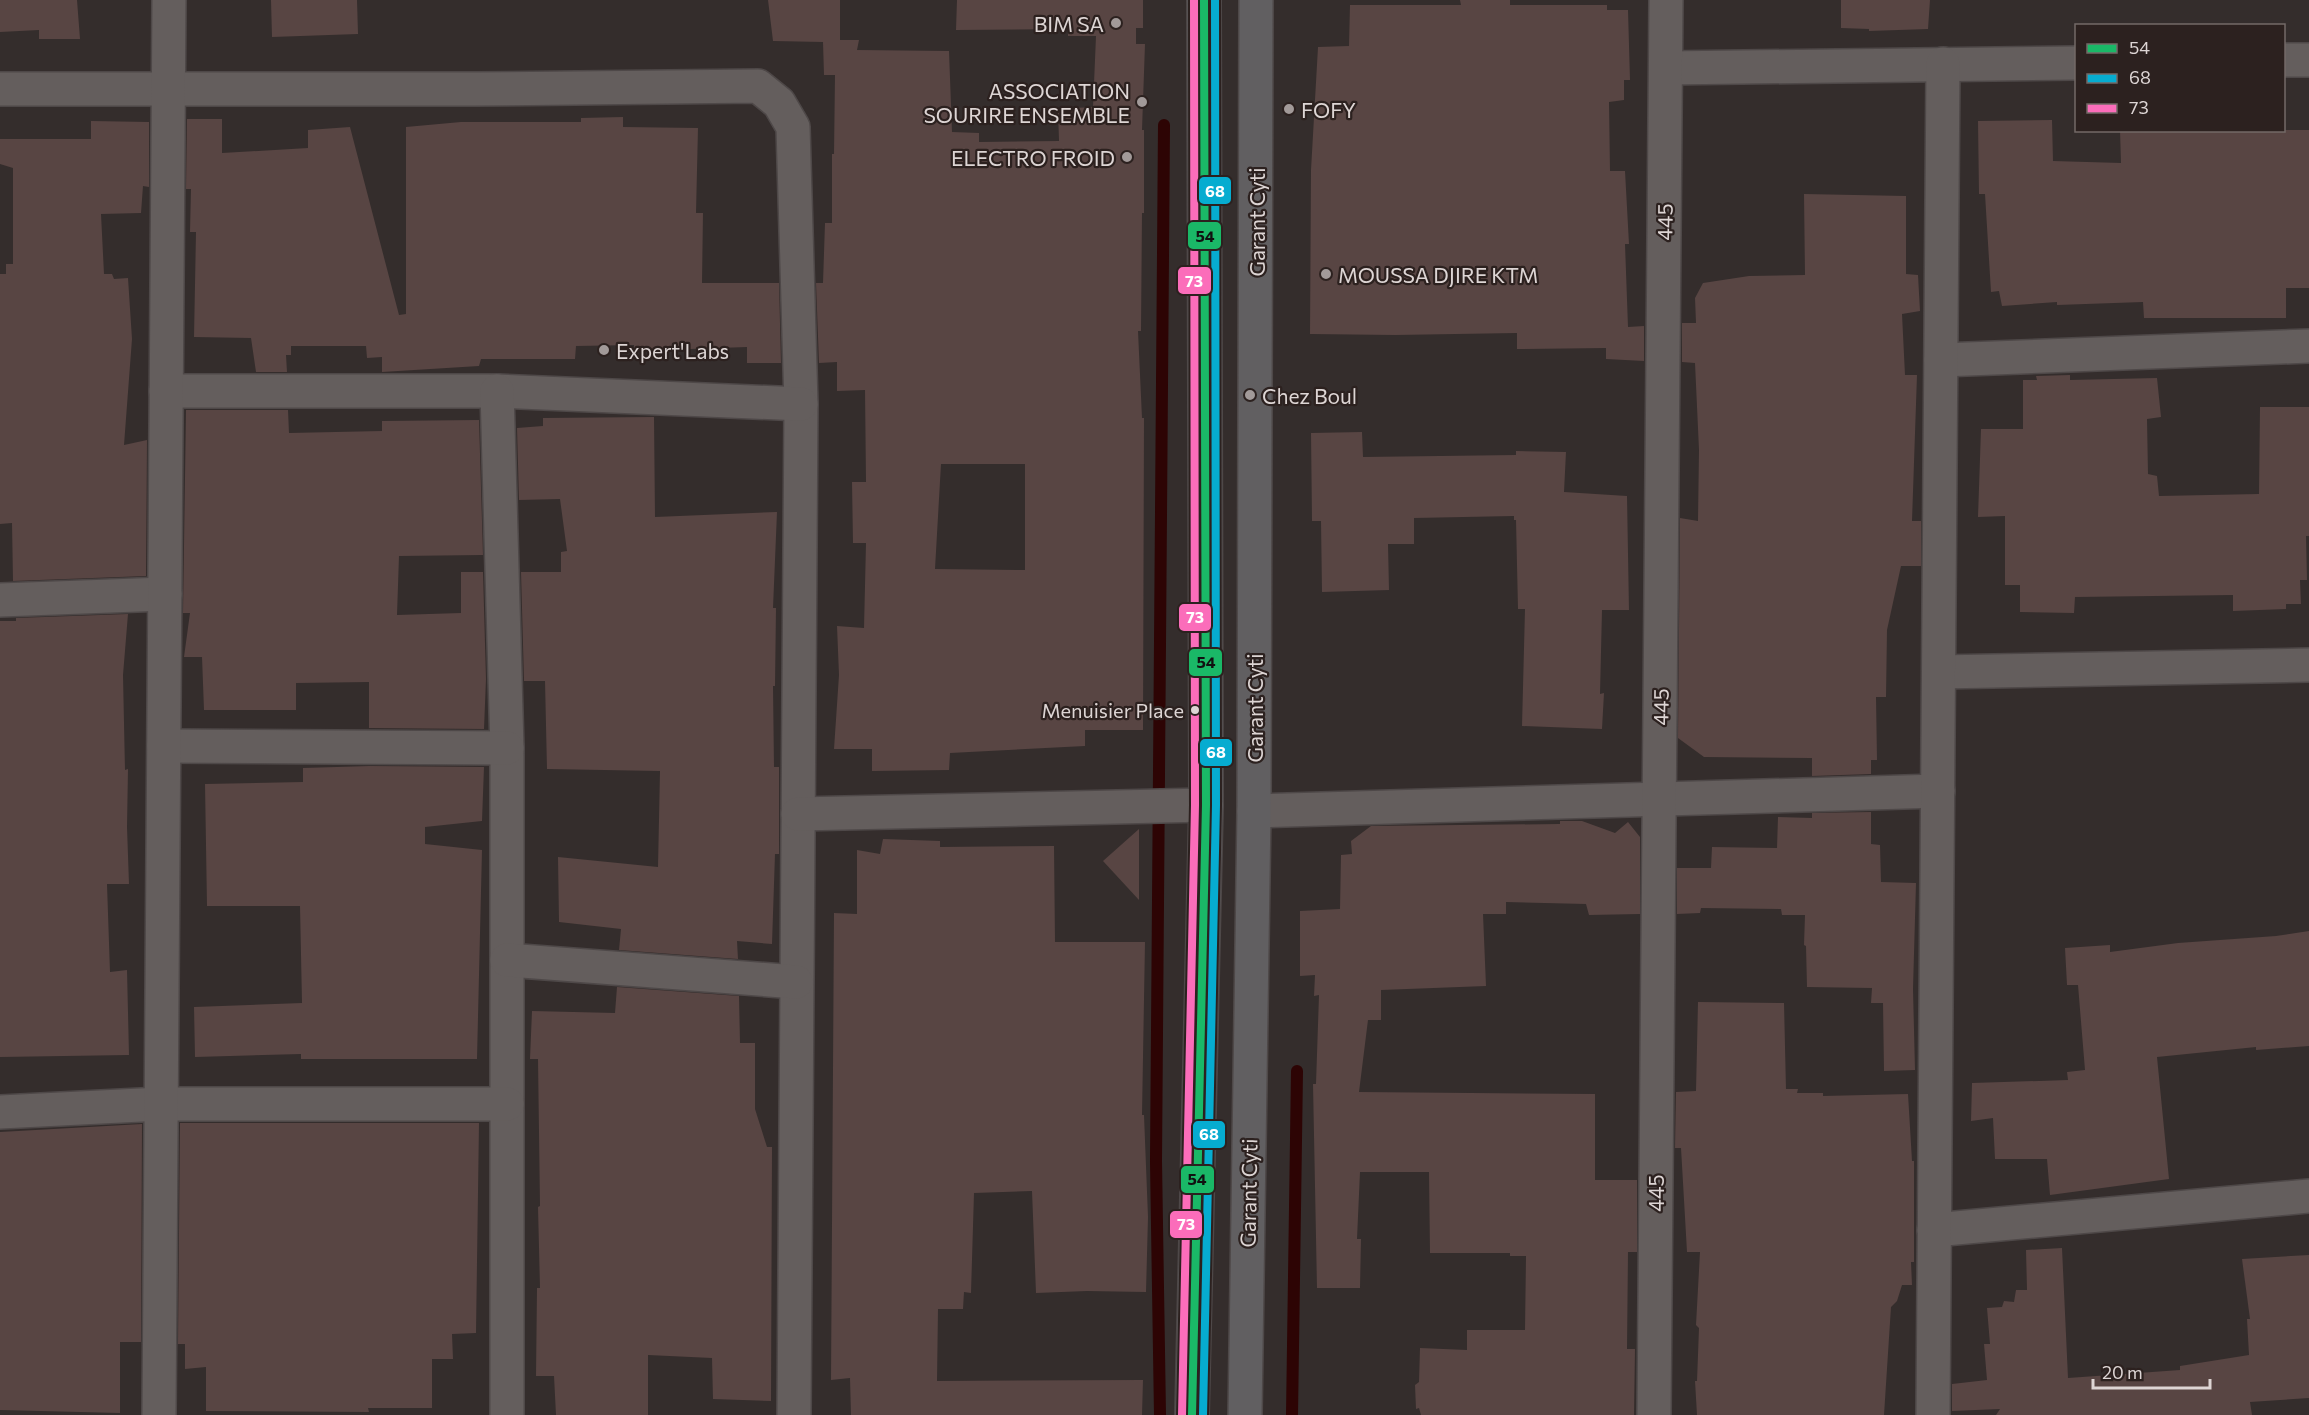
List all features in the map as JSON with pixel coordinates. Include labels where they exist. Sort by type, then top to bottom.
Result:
[{"type":"main road","points":[[1192,1415],[1206,805],[1204,0]]},
{"type":"main road","name":"Garant Cyti","points":[[1245,1415],[1254,811],[1256,0]]},
{"type":"street","points":[[159,1415],[169,0]]},
{"type":"street","name":"445","points":[[1654,1415],[1666,0]]},
{"type":"street","points":[[2285,60],[2309,60]]},
{"type":"street","points":[[1666,68],[2075,63]]},
{"type":"street","points":[[1933,1415],[1943,64]]},
{"type":"street","points":[[0,89],[758,86],[779,103],[793,127],[801,404],[794,1415]]},
{"type":"street","points":[[1941,360],[2309,346]]},
{"type":"street","points":[[166,391],[497,392],[801,404]]},
{"type":"street","points":[[497,392],[507,748],[507,1415]]},
{"type":"street","points":[[0,600],[165,594]]},
{"type":"street","points":[[1939,672],[2309,665]]},
{"type":"street","points":[[164,746],[507,748]]},
{"type":"street","points":[[1254,811],[1938,791]]},
{"type":"street","points":[[798,814],[1206,805]]},
{"type":"street","points":[[507,960],[796,982]]},
{"type":"street","points":[[0,1113],[161,1104],[507,1104]]},
{"type":"street","points":[[1934,1230],[2309,1196]]},
{"type":"building","points":[[0,0],[77,0],[80,39],[39,39],[39,30],[0,32]]},
{"type":"building","points":[[271,0],[357,0],[358,34],[272,37]]},
{"type":"building","points":[[768,0],[840,0],[840,40],[859,40],[857,50],[949,51],[952,132],[979,133],[979,142],[1059,141],[1058,109],[1093,107],[1096,36],[1068,36],[1068,29],[956,30],[957,0],[1143,0],[1143,28],[1136,28],[1136,44],[1145,44],[1142,130],[1144,130],[1144,213],[1142,213],[1141,331],[1138,331],[1142,418],[1144,418],[1143,730],[1085,730],[1085,746],[950,753],[949,770],[872,771],[872,749],[834,749],[839,675],[837,626],[864,628],[866,543],[853,543],[852,482],[866,482],[865,390],[837,391],[837,362],[819,363],[816,283],[823,283],[825,223],[832,223],[835,75],[824,75],[823,42],[773,41]],"holes":[[[941,464],[1025,464],[1025,570],[935,569]]]},
{"type":"building","points":[[1460,0],[1510,0],[1510,5],[1607,5],[1607,10],[1628,10],[1630,80],[1624,80],[1624,100],[1609,102],[1610,171],[1625,171],[1629,244],[1625,244],[1628,327],[1644,326],[1644,361],[1606,359],[1606,348],[1517,349],[1517,333],[1310,334],[1311,170],[1318,47],[1349,46],[1350,5],[1461,5]]},
{"type":"building","points":[[1841,0],[1930,0],[1928,29],[1869,31],[1869,29],[1841,28]]},
{"type":"building","points":[[623,117],[623,127],[698,128],[696,213],[703,213],[702,283],[779,283],[781,363],[747,363],[747,347],[634,351],[634,345],[576,346],[575,359],[481,359],[479,366],[382,372],[382,357],[367,358],[366,346],[291,346],[291,355],[286,355],[287,372],[256,372],[251,338],[194,337],[196,232],[190,232],[191,189],[186,189],[187,119],[222,119],[222,153],[308,148],[308,130],[350,127],[399,315],[406,314],[406,127],[461,122],[581,122],[581,118]]},
{"type":"building","points":[[2052,120],[2053,161],[2121,163],[2120,132],[2309,130],[2309,288],[2286,288],[2286,318],[2144,318],[2143,302],[2057,305],[2057,302],[2002,306],[1999,291],[1991,292],[1985,194],[1979,194],[1978,121]]},
{"type":"building","points":[[91,121],[149,122],[149,187],[143,186],[141,213],[101,214],[104,274],[112,274],[114,279],[128,278],[132,339],[124,445],[147,440],[146,576],[13,581],[12,523],[0,524],[0,274],[6,274],[6,264],[13,264],[13,168],[0,164],[0,139],[91,139]]},
{"type":"building","points":[[1804,194],[1906,196],[1906,274],[1918,275],[1920,311],[1902,314],[1905,375],[1917,375],[1912,521],[1921,521],[1921,566],[1901,566],[1887,630],[1886,697],[1876,697],[1877,760],[1871,760],[1871,774],[1812,776],[1812,758],[1704,757],[1678,738],[1680,518],[1698,521],[1699,450],[1695,363],[1682,362],[1682,323],[1696,323],[1695,298],[1703,283],[1749,276],[1805,275]]},
{"type":"building","points":[[2070,375],[2070,380],[2157,378],[2161,417],[2147,419],[2148,474],[2157,476],[2159,496],[2259,494],[2260,407],[2309,407],[2309,536],[2306,536],[2307,580],[2300,580],[2301,604],[2286,604],[2286,609],[2233,611],[2233,595],[2075,597],[2074,613],[2020,612],[2020,585],[2005,585],[2005,516],[1978,517],[1981,429],[2023,429],[2023,380],[2037,380],[2036,376]]},
{"type":"building","points":[[186,410],[288,410],[289,433],[382,431],[382,421],[479,420],[483,555],[399,556],[397,615],[461,613],[461,572],[483,572],[486,679],[484,729],[369,728],[369,682],[296,683],[296,710],[204,710],[202,657],[184,657],[190,613],[183,613]]},
{"type":"building","points":[[654,417],[655,517],[777,512],[773,608],[776,608],[775,686],[773,686],[774,767],[779,767],[779,854],[775,854],[772,944],[737,941],[738,959],[619,950],[621,929],[559,922],[558,857],[658,867],[660,771],[547,769],[545,681],[524,681],[521,572],[561,572],[561,552],[567,551],[560,499],[519,500],[517,428],[543,426],[543,418]]},
{"type":"building","points":[[1362,432],[1363,457],[1516,455],[1516,451],[1566,452],[1564,492],[1627,496],[1629,610],[1602,610],[1600,694],[1604,693],[1602,729],[1522,726],[1525,609],[1518,609],[1516,520],[1514,516],[1414,518],[1414,544],[1388,544],[1389,590],[1322,592],[1321,521],[1312,521],[1311,433]]},
{"type":"building","points":[[128,614],[123,675],[125,770],[128,769],[129,884],[107,884],[110,972],[127,970],[129,1055],[0,1057],[0,621],[16,621],[16,618]]},
{"type":"building","points":[[484,767],[482,821],[425,827],[425,844],[482,850],[477,1059],[301,1059],[301,1054],[195,1057],[194,1007],[302,1003],[300,906],[207,906],[205,784],[303,782],[303,768]]},
{"type":"building","points":[[1871,812],[1871,844],[1880,845],[1881,882],[1916,883],[1913,989],[1915,1070],[1884,1071],[1883,1003],[1871,1003],[1872,988],[1807,987],[1806,946],[1804,945],[1805,915],[1782,915],[1781,909],[1701,908],[1700,913],[1677,914],[1677,868],[1711,868],[1712,847],[1777,848],[1778,817],[1812,818],[1812,813]]},
{"type":"building","points":[[1560,821],[1582,821],[1615,833],[1628,822],[1640,837],[1640,914],[1589,915],[1586,904],[1506,902],[1506,914],[1483,914],[1486,986],[1381,990],[1381,1020],[1368,1020],[1359,1092],[1595,1094],[1595,1180],[1637,1180],[1637,1252],[1628,1252],[1627,1349],[1635,1349],[1634,1415],[1421,1415],[1419,1408],[1416,1409],[1415,1385],[1419,1382],[1420,1348],[1467,1350],[1467,1330],[1525,1330],[1526,1256],[1510,1256],[1510,1253],[1430,1253],[1429,1172],[1360,1172],[1357,1239],[1361,1239],[1360,1288],[1317,1288],[1313,1084],[1316,1084],[1319,995],[1314,996],[1315,975],[1300,976],[1300,911],[1340,909],[1341,855],[1352,854],[1351,841],[1371,826],[1560,824]]},
{"type":"building","points":[[1139,829],[1139,900],[1103,861]]},
{"type":"building","points":[[883,839],[940,841],[940,847],[1054,846],[1055,942],[1145,942],[1142,1115],[1144,1115],[1148,1217],[1146,1292],[1036,1293],[1032,1191],[974,1193],[971,1293],[964,1292],[963,1309],[938,1309],[937,1381],[1143,1380],[1142,1415],[851,1415],[850,1378],[831,1380],[834,913],[857,914],[857,850],[880,854]]},
{"type":"building","points":[[2309,931],[2309,1046],[2256,1050],[2256,1047],[2157,1057],[2169,1179],[2050,1195],[2047,1159],[1995,1159],[1993,1118],[1971,1121],[1972,1083],[2068,1080],[2067,1072],[2085,1070],[2078,985],[2067,985],[2065,948],[2110,945],[2110,952],[2178,943],[2276,936]]},
{"type":"building","points":[[617,987],[739,996],[740,1043],[755,1043],[755,1109],[767,1147],[772,1147],[771,1401],[713,1399],[712,1358],[648,1355],[648,1415],[556,1415],[554,1376],[536,1376],[537,1288],[540,1288],[538,1207],[540,1206],[538,1059],[530,1059],[532,1011],[615,1013]]},
{"type":"building","points":[[1698,1002],[1784,1003],[1786,1089],[1798,1089],[1797,1093],[1823,1093],[1823,1096],[1908,1094],[1912,1161],[1914,1161],[1914,1262],[1911,1262],[1912,1285],[1902,1285],[1897,1301],[1891,1307],[1884,1415],[1697,1415],[1695,1381],[1697,1381],[1699,1328],[1696,1325],[1700,1252],[1687,1252],[1681,1148],[1675,1148],[1676,1092],[1696,1091]]},
{"type":"building","points":[[180,1123],[479,1123],[476,1333],[452,1334],[453,1359],[432,1359],[432,1408],[368,1408],[369,1412],[206,1411],[206,1367],[185,1369],[185,1344],[178,1344]]},
{"type":"building","points":[[142,1124],[141,1342],[120,1342],[120,1413],[0,1410],[0,1132]]},
{"type":"building","points":[[2062,1248],[2068,1378],[2180,1370],[2180,1366],[2249,1355],[2247,1319],[2250,1319],[2242,1259],[2309,1255],[2309,1398],[2250,1402],[2252,1415],[1996,1415],[2000,1409],[1952,1411],[1952,1384],[1987,1380],[1984,1344],[1990,1344],[1987,1308],[2002,1307],[2004,1301],[2014,1302],[2016,1290],[2027,1290],[2026,1250]]},
{"type":"waterway","points":[[1160,1415],[1156,1161],[1164,125]]},
{"type":"waterway","points":[[1292,1415],[1297,1071]]},
{"type":"transit line","name":"73","points":[[1182,1415],[1195,805],[1194,0]]},
{"type":"transit line","name":"54","points":[[1192,1415],[1206,805],[1204,0]]},
{"type":"transit line","name":"68","points":[[1203,1415],[1216,805],[1215,0]]},
{"type":"place","name":"BIM SA","points":[[1116,23]]},
{"type":"place","name":"ASSOCIATION SOURIRE ENSEMBLE","points":[[1142,102]]},
{"type":"place","name":"FOFY","points":[[1289,109]]},
{"type":"place","name":"ELECTRO FROID","points":[[1127,157]]},
{"type":"place","name":"MOUSSA DJIRE KTM","points":[[1326,274]]},
{"type":"place","name":"Expert'Labs","points":[[604,350]]},
{"type":"place","name":"Chez Boul","points":[[1250,395]]},
{"type":"place","name":"Menuisier Place","points":[[1195,710]]}]
